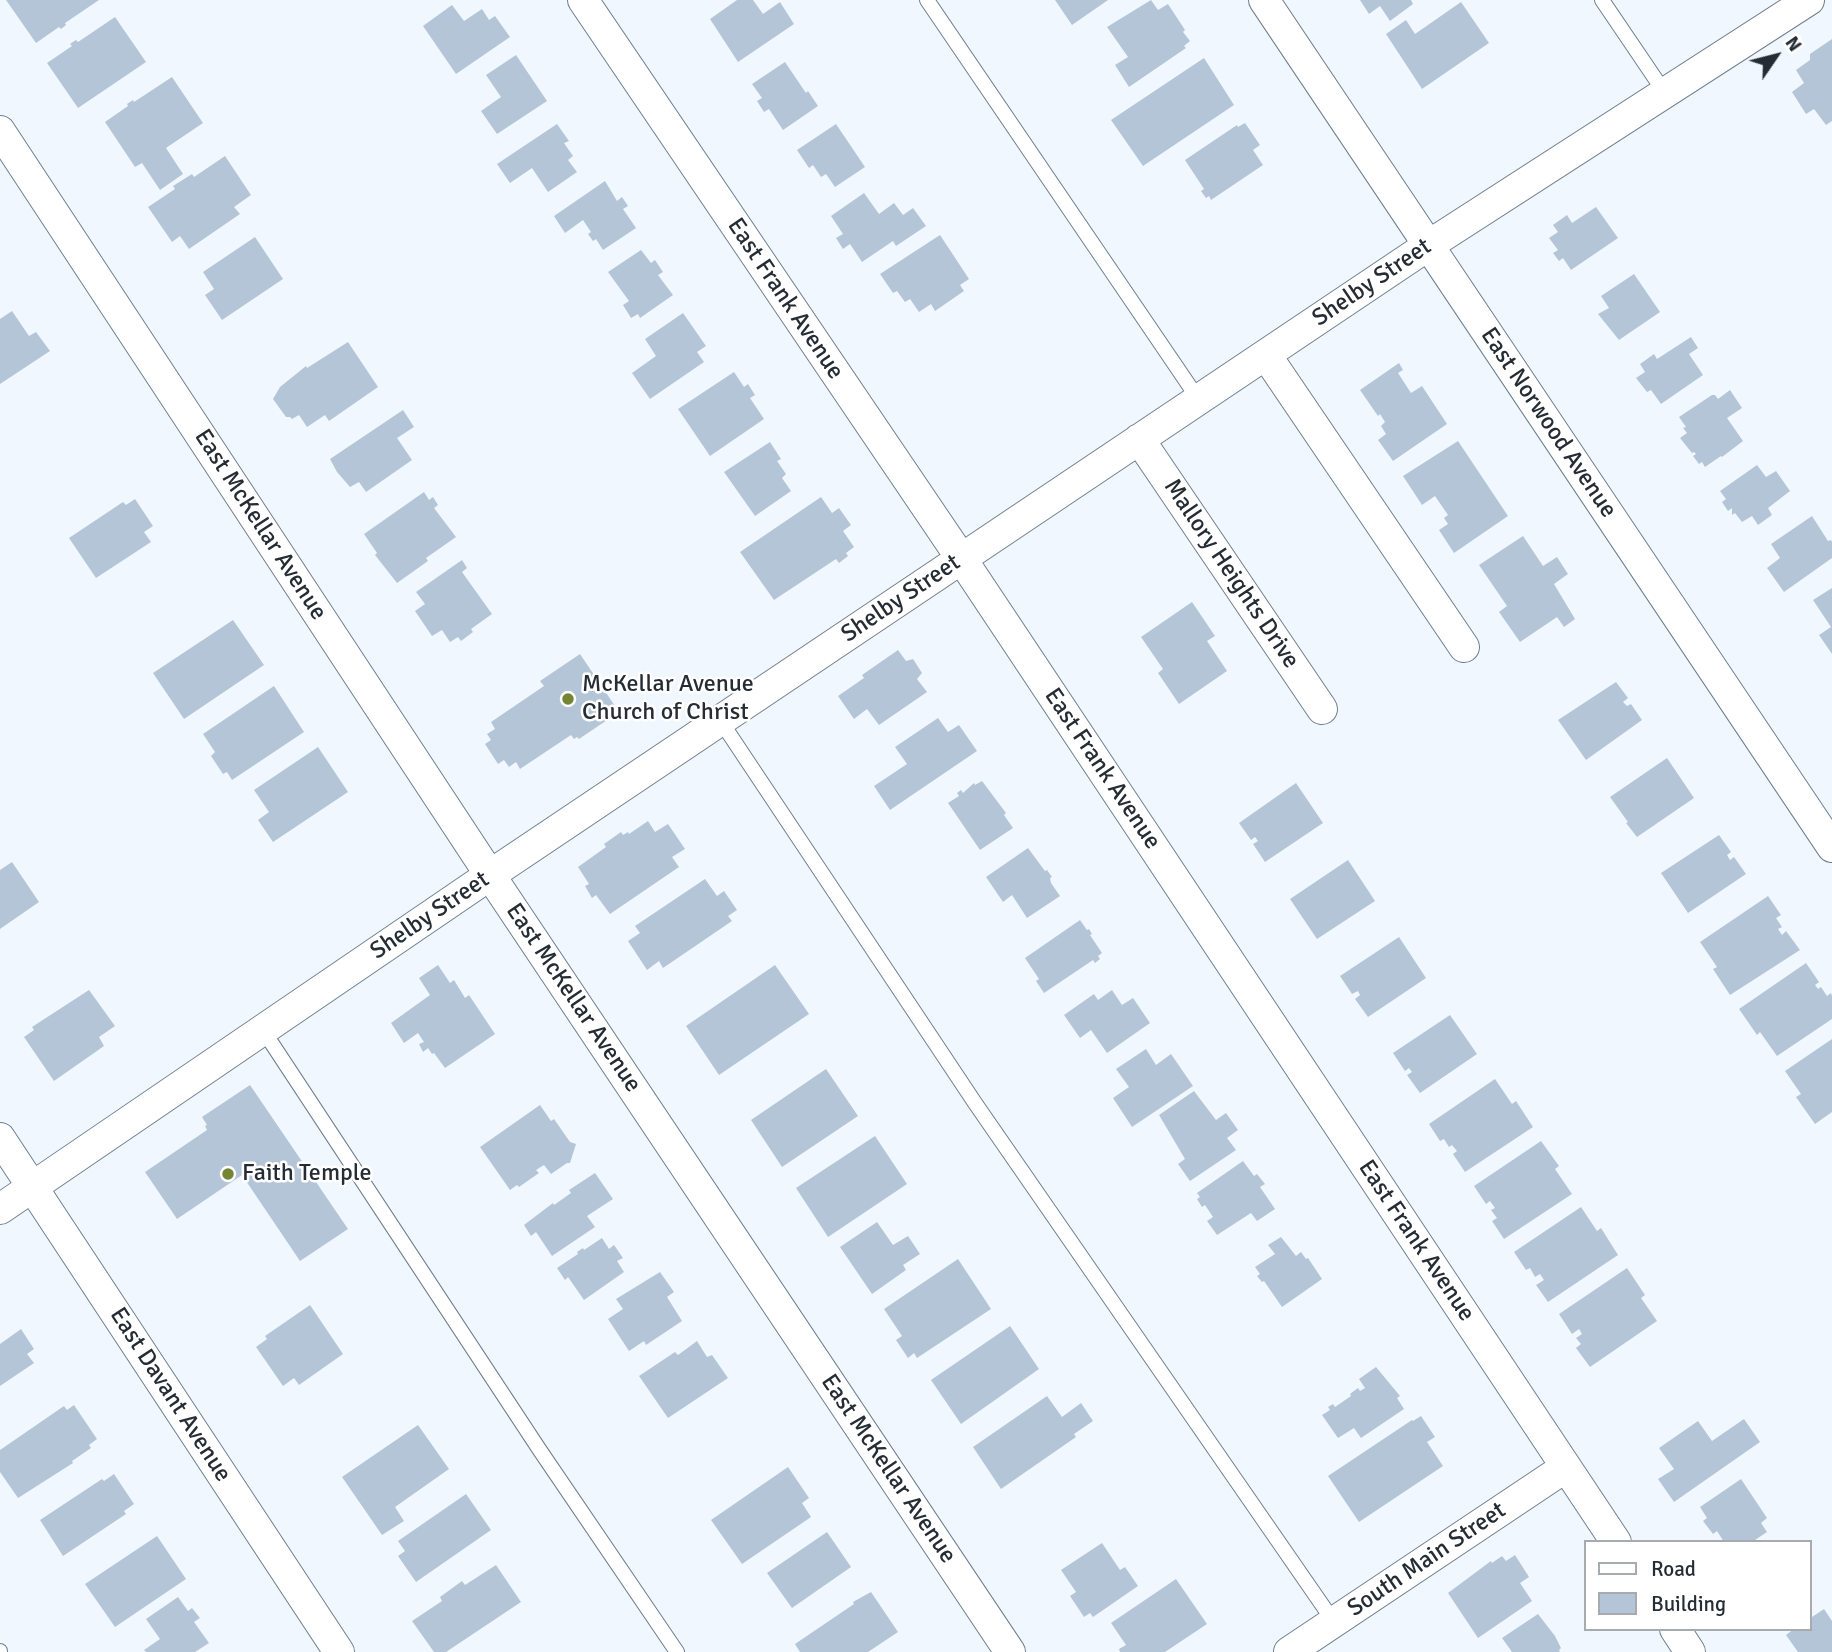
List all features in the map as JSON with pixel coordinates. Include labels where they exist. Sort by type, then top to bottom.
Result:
[{"type":"street","name":"East Frank Avenue","points":[[583,0],[961,558],[1615,1540]]},
{"type":"street","name":"East Norwood Avenue","points":[[1264,0],[1832,847]]},
{"type":"street","name":"Shelby Street","points":[[0,1209],[491,874],[1429,244],[1809,0]]},
{"type":"street","name":"East McKellar Avenue","points":[[0,131],[1010,1652]]},
{"type":"street","points":[[1266,355],[1464,648]]},
{"type":"street","name":"Mallory Heights Drive","points":[[1139,439],[1322,709]]},
{"type":"street","name":"East Davant Avenue","points":[[0,1138],[339,1652]]},
{"type":"street","name":"South Main Street","points":[[1289,1652],[1566,1467]]},
{"type":"street","points":[[1676,1631],[1690,1652]]},
{"type":"lane","points":[[927,0],[1199,400]]},
{"type":"lane","points":[[1602,0],[1665,93]]},
{"type":"lane","points":[[720,720],[975,1103],[1334,1622]]},
{"type":"lane","points":[[262,1030],[524,1427],[677,1652]]},
{"type":"building","points":[[6,0],[99,0],[65,23],[61,29],[59,27],[36,43]]},
{"type":"building","points":[[737,0],[753,0],[763,14],[780,2],[794,24],[738,62],[710,19]]},
{"type":"building","points":[[1055,0],[1108,0],[1072,25]]},
{"type":"building","points":[[1151,0],[1158,10],[1168,4],[1190,41],[1184,46],[1186,48],[1129,87],[1115,65],[1128,57],[1107,27]]},
{"type":"building","points":[[1360,0],[1411,0],[1413,4],[1390,21],[1380,6],[1369,14]]},
{"type":"building","points":[[1461,2],[1489,43],[1422,89],[1386,34],[1406,20],[1415,34]]},
{"type":"building","points":[[452,5],[464,21],[482,9],[489,20],[495,16],[510,37],[456,74],[423,26]]},
{"type":"building","points":[[115,17],[146,62],[78,108],[47,63],[72,46],[70,44],[76,40],[78,42]]},
{"type":"building","points":[[1832,39],[1832,121],[1826,125],[1814,109],[1806,114],[1792,92],[1804,83],[1796,70],[1810,60],[1810,54]]},
{"type":"building","points":[[516,55],[547,101],[497,134],[481,111],[501,97],[486,75]]},
{"type":"building","points":[[1204,58],[1234,105],[1143,166],[1111,120]]},
{"type":"building","points":[[785,62],[818,106],[783,130],[769,109],[764,112],[757,101],[762,98],[752,84]]},
{"type":"building","points":[[172,77],[203,123],[166,148],[183,174],[160,190],[142,163],[135,167],[105,122],[128,106],[127,104]]},
{"type":"building","points":[[1245,123],[1260,145],[1253,150],[1263,165],[1211,200],[1209,196],[1206,198],[1201,191],[1204,189],[1185,160],[1237,125],[1238,127]]},
{"type":"building","points":[[557,124],[569,141],[564,143],[573,156],[568,160],[577,172],[548,192],[532,168],[510,183],[497,164]]},
{"type":"building","points":[[836,124],[865,167],[835,187],[826,174],[821,177],[813,165],[809,168],[797,150]]},
{"type":"building","points":[[225,156],[251,195],[234,207],[240,214],[189,249],[180,236],[172,242],[148,207],[175,189],[173,186],[192,174],[194,177]]},
{"type":"building","points":[[605,181],[617,201],[622,197],[628,206],[623,209],[636,228],[603,250],[596,239],[593,241],[588,234],[591,232],[583,220],[565,233],[554,216]]},
{"type":"building","points":[[864,193],[879,214],[894,203],[903,215],[913,208],[926,226],[896,246],[893,241],[862,262],[850,244],[843,249],[836,238],[843,234],[831,216]]},
{"type":"building","points":[[1596,207],[1618,238],[1571,270],[1563,258],[1559,261],[1553,253],[1558,250],[1549,238],[1558,232],[1553,225],[1567,215],[1572,223]]},
{"type":"building","points":[[940,235],[969,279],[960,285],[964,291],[935,311],[931,304],[919,312],[910,299],[905,302],[897,291],[893,293],[880,274]]},
{"type":"building","points":[[255,237],[283,279],[222,320],[205,295],[214,289],[203,272]]},
{"type":"building","points":[[641,250],[651,263],[655,260],[663,272],[658,275],[673,295],[640,318],[638,314],[631,318],[623,305],[629,301],[608,272]]},
{"type":"building","points":[[1634,274],[1660,312],[1619,340],[1598,314],[1609,308],[1601,296]]},
{"type":"building","points":[[12,311],[29,336],[36,332],[50,351],[0,384],[0,319]]},
{"type":"building","points":[[683,313],[706,346],[697,352],[704,362],[650,399],[632,373],[656,356],[645,339]]},
{"type":"building","points":[[1691,337],[1698,348],[1689,354],[1703,375],[1661,404],[1651,390],[1647,392],[1636,378],[1645,372],[1640,364],[1654,354],[1657,359]]},
{"type":"building","points":[[348,342],[378,387],[329,421],[325,415],[307,427],[299,415],[292,419],[286,417],[273,399],[280,387],[306,366],[307,368]]},
{"type":"building","points":[[1399,363],[1403,370],[1398,373],[1411,393],[1422,386],[1447,424],[1393,461],[1378,440],[1386,434],[1381,426],[1385,422],[1360,390]]},
{"type":"building","points":[[734,372],[744,387],[748,384],[755,395],[750,398],[764,419],[710,456],[678,409]]},
{"type":"building","points":[[1730,390],[1742,408],[1727,418],[1743,441],[1705,467],[1702,462],[1699,464],[1693,456],[1696,454],[1692,453],[1680,438],[1687,433],[1679,417],[1712,395],[1718,399]]},
{"type":"building","points":[[403,410],[414,427],[397,438],[412,460],[366,492],[359,482],[350,487],[330,459]]},
{"type":"building","points":[[1458,441],[1508,516],[1454,553],[1439,530],[1448,524],[1444,518],[1448,515],[1435,496],[1422,505],[1403,476]]},
{"type":"building","points":[[770,442],[781,459],[777,461],[786,474],[782,478],[791,491],[755,516],[724,472]]},
{"type":"building","points":[[1757,465],[1766,477],[1776,471],[1790,491],[1768,508],[1772,515],[1758,525],[1752,516],[1742,522],[1735,513],[1732,515],[1732,508],[1728,511],[1722,502],[1726,499],[1720,491]]},
{"type":"building","points":[[424,492],[429,500],[433,497],[438,505],[434,508],[456,537],[397,583],[375,555],[377,553],[364,534]]},
{"type":"building","points":[[821,497],[832,513],[839,508],[851,525],[843,531],[854,547],[839,563],[836,559],[774,600],[740,552]]},
{"type":"building","points":[[135,499],[153,526],[144,532],[151,542],[96,578],[69,538],[123,502],[126,505]]},
{"type":"building","points":[[1812,516],[1828,541],[1832,542],[1832,558],[1784,592],[1767,568],[1780,558],[1771,544]]},
{"type":"building","points":[[1523,536],[1543,566],[1557,557],[1568,574],[1554,584],[1575,619],[1564,627],[1557,617],[1520,642],[1499,612],[1507,606],[1479,565]]},
{"type":"building","points":[[462,560],[467,568],[462,572],[492,614],[471,629],[473,632],[461,641],[458,637],[450,642],[442,630],[432,636],[415,611],[425,604],[416,592]]},
{"type":"building","points":[[1832,588],[1832,654],[1819,635],[1831,627],[1813,600]]},
{"type":"building","points":[[1192,602],[1215,636],[1207,641],[1227,671],[1179,704],[1158,673],[1163,669],[1141,637]]},
{"type":"building","points":[[233,620],[264,665],[184,719],[153,673]]},
{"type":"building","points":[[898,650],[906,661],[913,659],[922,673],[917,679],[927,692],[879,725],[867,709],[854,719],[838,696]]},
{"type":"building","name":"McKellar Avenue Church of Christ","points":[[580,654],[619,712],[579,739],[574,739],[571,735],[520,769],[516,762],[509,767],[504,760],[498,764],[485,744],[491,740],[487,734],[495,729],[491,722],[544,686],[540,681]]},
{"type":"building","points":[[1616,682],[1628,698],[1623,702],[1627,706],[1631,704],[1642,720],[1586,760],[1558,720]]},
{"type":"building","points":[[274,686],[304,732],[232,780],[227,772],[223,774],[211,756],[215,752],[203,734]]},
{"type":"building","points":[[938,718],[948,732],[959,725],[977,751],[890,810],[874,786],[907,764],[895,747]]},
{"type":"building","points":[[318,747],[348,792],[273,842],[258,820],[269,812],[254,790]]},
{"type":"building","points":[[1667,758],[1694,798],[1637,837],[1610,797]]},
{"type":"building","points":[[982,781],[1006,813],[1004,815],[1013,828],[980,850],[948,803],[959,796],[957,793],[961,790],[963,793],[974,783],[975,785]]},
{"type":"building","points":[[1296,783],[1323,823],[1265,862],[1253,844],[1258,841],[1255,837],[1251,840],[1239,823]]},
{"type":"building","points":[[648,821],[655,832],[668,824],[685,849],[672,857],[679,867],[610,914],[596,895],[592,898],[585,886],[589,884],[578,867],[606,847],[604,844],[621,832],[623,835],[628,832],[629,834]]},
{"type":"building","points":[[1719,835],[1731,852],[1727,855],[1730,860],[1734,857],[1746,874],[1688,913],[1661,873]]},
{"type":"building","points":[[1028,848],[1052,877],[1051,883],[1060,896],[1027,918],[1012,895],[1003,902],[986,877]]},
{"type":"building","points":[[1348,860],[1375,901],[1317,939],[1290,899]]},
{"type":"building","points":[[12,862],[39,902],[0,929],[0,870]]},
{"type":"building","points":[[705,879],[717,896],[724,891],[737,910],[728,916],[732,921],[663,968],[659,961],[647,970],[628,941],[640,933],[635,926]]},
{"type":"building","points":[[1768,896],[1781,915],[1776,918],[1782,927],[1778,929],[1782,935],[1786,931],[1800,950],[1730,995],[1713,969],[1717,967],[1700,942]]},
{"type":"building","points":[[1080,920],[1087,930],[1089,929],[1102,953],[1098,956],[1100,959],[1095,963],[1093,960],[1044,993],[1036,981],[1039,979],[1025,958]]},
{"type":"building","points":[[1399,937],[1426,978],[1368,1017],[1355,999],[1360,995],[1358,991],[1352,994],[1340,976]]},
{"type":"building","points":[[1806,963],[1819,982],[1815,985],[1818,989],[1821,987],[1827,996],[1831,993],[1832,1019],[1777,1056],[1760,1032],[1757,1035],[1739,1009]]},
{"type":"building","points":[[438,965],[450,983],[454,980],[465,998],[469,995],[495,1034],[445,1068],[428,1048],[423,1052],[419,1044],[424,1042],[418,1033],[404,1043],[391,1023],[430,995],[419,978]]},
{"type":"building","points":[[775,965],[809,1014],[719,1075],[686,1026]]},
{"type":"building","points":[[89,990],[115,1026],[99,1037],[104,1046],[54,1081],[24,1037],[34,1030],[32,1027]]},
{"type":"building","points":[[1112,990],[1122,1005],[1133,998],[1150,1023],[1107,1053],[1091,1030],[1080,1038],[1064,1015],[1094,994],[1098,1000]]},
{"type":"building","points":[[1450,1015],[1477,1054],[1420,1093],[1407,1075],[1412,1072],[1409,1068],[1405,1071],[1393,1053]]},
{"type":"building","points":[[1832,1039],[1832,1112],[1815,1124],[1796,1097],[1801,1094],[1785,1071]]},
{"type":"building","points":[[1146,1049],[1156,1065],[1171,1054],[1193,1086],[1132,1127],[1113,1098],[1129,1087],[1116,1069]]},
{"type":"building","points":[[826,1069],[858,1116],[782,1167],[751,1120]]},
{"type":"building","points":[[1495,1079],[1512,1104],[1516,1101],[1533,1127],[1465,1172],[1453,1154],[1457,1151],[1452,1145],[1449,1147],[1444,1139],[1440,1141],[1429,1124]]},
{"type":"building","name":"Faith Temple","points":[[250,1085],[348,1229],[300,1261],[242,1175],[177,1219],[145,1172],[207,1130],[202,1117]]},
{"type":"building","points":[[1194,1091],[1216,1120],[1226,1113],[1238,1130],[1227,1138],[1236,1150],[1190,1181],[1178,1164],[1185,1159],[1159,1115]]},
{"type":"building","points":[[540,1105],[570,1142],[576,1144],[570,1163],[551,1174],[544,1165],[536,1170],[539,1173],[510,1190],[480,1147]]},
{"type":"building","points":[[875,1136],[907,1184],[828,1237],[796,1188]]},
{"type":"building","points":[[1541,1141],[1559,1166],[1555,1169],[1572,1194],[1504,1239],[1492,1221],[1497,1218],[1491,1210],[1495,1208],[1490,1201],[1486,1204],[1474,1186]]},
{"type":"building","points":[[1243,1161],[1254,1176],[1257,1174],[1265,1184],[1260,1187],[1275,1209],[1257,1221],[1251,1213],[1217,1235],[1207,1221],[1213,1217],[1205,1205],[1202,1207],[1197,1193]]},
{"type":"building","points":[[595,1173],[613,1199],[587,1216],[595,1227],[552,1256],[536,1232],[531,1236],[524,1225]]},
{"type":"building","points":[[1581,1207],[1597,1231],[1601,1228],[1618,1255],[1548,1302],[1536,1285],[1544,1280],[1540,1274],[1535,1277],[1530,1268],[1526,1270],[1514,1252]]},
{"type":"building","points":[[877,1222],[893,1245],[908,1236],[920,1254],[903,1265],[906,1270],[872,1294],[840,1247]]},
{"type":"building","points":[[1281,1237],[1296,1256],[1301,1252],[1308,1258],[1322,1279],[1282,1307],[1264,1281],[1257,1276],[1260,1274],[1255,1267],[1275,1254],[1268,1245]]},
{"type":"building","points":[[602,1238],[609,1249],[614,1245],[623,1258],[617,1261],[624,1272],[584,1300],[568,1277],[565,1280],[557,1268],[583,1248],[584,1250]]},
{"type":"building","points":[[958,1259],[991,1309],[917,1358],[914,1353],[908,1358],[896,1340],[902,1336],[884,1309]]},
{"type":"building","points":[[1627,1268],[1645,1295],[1641,1298],[1657,1321],[1590,1367],[1576,1348],[1581,1344],[1576,1338],[1582,1334],[1579,1329],[1572,1334],[1559,1314]]},
{"type":"building","points":[[660,1272],[674,1292],[667,1297],[682,1321],[646,1345],[644,1341],[629,1351],[608,1319],[623,1309],[616,1299]]},
{"type":"building","points":[[310,1305],[343,1354],[299,1385],[294,1378],[283,1386],[256,1347],[267,1339],[265,1336]]},
{"type":"building","points":[[1010,1326],[1039,1369],[961,1424],[931,1380]]},
{"type":"building","points":[[21,1329],[34,1349],[27,1354],[34,1363],[0,1386],[0,1344]]},
{"type":"building","points":[[697,1341],[707,1357],[712,1355],[728,1378],[668,1418],[639,1376],[675,1352],[678,1355]]},
{"type":"building","points":[[1376,1367],[1400,1396],[1397,1398],[1404,1409],[1361,1438],[1354,1428],[1338,1438],[1322,1415],[1330,1410],[1328,1407],[1333,1404],[1335,1407],[1358,1388],[1360,1391],[1365,1388],[1359,1379]]},
{"type":"building","points":[[1047,1396],[1062,1417],[1081,1403],[1093,1421],[1074,1434],[1076,1437],[1001,1489],[973,1447]]},
{"type":"building","points":[[74,1405],[97,1439],[89,1445],[91,1448],[72,1461],[73,1463],[18,1498],[0,1472],[0,1450],[64,1406],[67,1410]]},
{"type":"building","points":[[1421,1416],[1435,1437],[1427,1442],[1443,1466],[1359,1522],[1328,1476]]},
{"type":"building","points":[[1744,1419],[1760,1442],[1674,1502],[1658,1479],[1674,1469],[1659,1448],[1698,1421],[1712,1441]]},
{"type":"building","points":[[418,1425],[449,1469],[395,1507],[404,1521],[382,1535],[342,1477]]},
{"type":"building","points":[[788,1467],[809,1498],[802,1503],[811,1517],[742,1564],[711,1520]]},
{"type":"building","points":[[114,1474],[134,1504],[124,1511],[126,1514],[63,1556],[40,1520]]},
{"type":"building","points":[[1741,1479],[1767,1518],[1761,1523],[1767,1532],[1755,1540],[1723,1540],[1717,1531],[1713,1534],[1703,1521],[1707,1518],[1700,1507]]},
{"type":"building","points":[[466,1494],[491,1530],[416,1582],[398,1556],[405,1551],[398,1541]]},
{"type":"building","points":[[827,1532],[851,1567],[792,1608],[767,1573]]},
{"type":"building","points":[[157,1536],[186,1579],[115,1627],[85,1584]]},
{"type":"building","points":[[1102,1543],[1120,1570],[1125,1567],[1138,1586],[1093,1617],[1090,1613],[1084,1617],[1070,1596],[1076,1592],[1061,1570]]},
{"type":"building","points":[[1515,1555],[1529,1577],[1520,1583],[1532,1601],[1478,1638],[1448,1593],[1491,1561],[1492,1563],[1502,1556],[1506,1561]]},
{"type":"building","points":[[496,1565],[521,1602],[446,1652],[434,1652],[412,1621],[442,1601],[440,1597],[462,1581],[465,1585]]},
{"type":"building","points":[[1176,1579],[1207,1624],[1165,1652],[1120,1652],[1119,1649],[1126,1645],[1111,1623]]},
{"type":"building","points":[[871,1592],[898,1632],[868,1652],[800,1652],[795,1644]]},
{"type":"building","points":[[178,1597],[188,1611],[192,1608],[200,1618],[194,1622],[209,1643],[195,1652],[146,1652],[144,1650],[160,1639],[146,1619]]},
{"type":"building","points":[[1824,1609],[1832,1621],[1832,1652],[1798,1652],[1786,1635],[1791,1631],[1811,1631],[1811,1618]]},
{"type":"building","points":[[1538,1614],[1555,1636],[1561,1648],[1560,1652],[1512,1652],[1502,1638]]},
{"type":"place","name":"McKellar Avenue Church of Christ","points":[[568,699]]},
{"type":"place","name":"Faith Temple","points":[[228,1174]]}]
